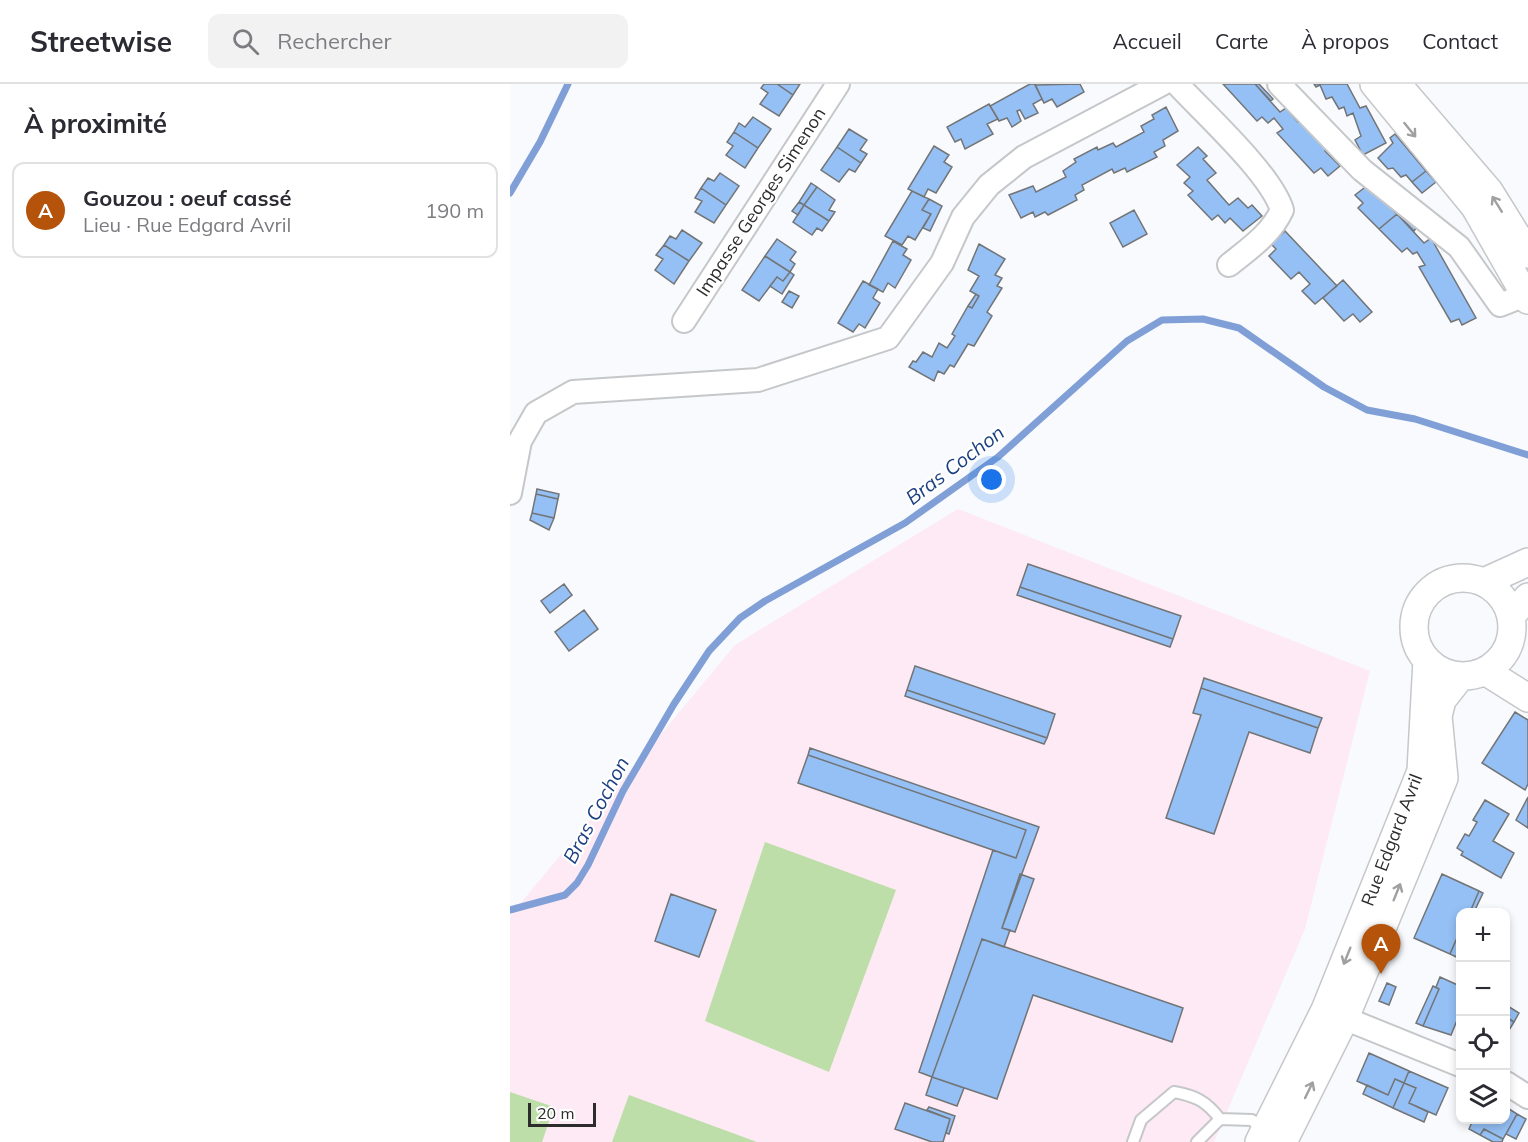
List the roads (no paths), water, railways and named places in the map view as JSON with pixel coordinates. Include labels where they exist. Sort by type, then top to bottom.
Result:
[{"type":"street","name":"Impasse Georges Simenon","points":[[684,321],[838,84]]},
{"type":"street","points":[[510,493],[520,441],[536,413],[573,392],[758,380],[888,338],[942,263],[963,217],[989,185],[1024,157],[1162,84]]},
{"type":"street","points":[[1177,84],[1263,177],[1278,198],[1282,210],[1277,222],[1263,237],[1229,264]]},
{"type":"street","points":[[1279,84],[1362,170],[1459,247],[1500,305],[1527,296],[1476,207],[1374,84]]},
{"type":"street","points":[[1397,84],[1489,191],[1528,254]]},
{"type":"street","points":[[1484,582],[1528,562]]},
{"type":"street","points":[[1473,674],[1504,655],[1520,606],[1505,602],[1484,582],[1467,578],[1451,580],[1436,587],[1424,598],[1416,613],[1414,630],[1418,646],[1427,660],[1448,674],[1473,674],[1528,698]]},
{"type":"street","points":[[1509,645],[1528,684]]},
{"type":"street","name":"Rue Edgard Avril","points":[[1335,1014],[1421,771],[1427,660]]},
{"type":"street","name":"Rue Edgard Avril","points":[[1269,1139],[1335,1014],[1444,778],[1438,716],[1442,700],[1473,674]]},
{"type":"street","points":[[1335,1014],[1456,1063]]},
{"type":"street","points":[[1510,1086],[1528,1097]]},
{"type":"lane","points":[[1133,1142],[1141,1120],[1174,1092],[1196,1096],[1208,1104],[1220,1119]]},
{"type":"lane","points":[[1197,1142],[1220,1119],[1252,1120],[1269,1139]]},
{"type":"waterway","points":[[510,193],[540,142],[568,84]]},
{"type":"waterway","name":"Bras Cochon","points":[[510,910],[565,895],[577,883],[623,791],[674,704],[709,651],[740,618],[765,601],[905,523],[998,457],[1127,341],[1162,320],[1203,319],[1239,328],[1324,387],[1367,410],[1415,419],[1528,455]]},
{"type":"place","name":"Gouzou : oeuf cassé","points":[[1381,974]]}]
